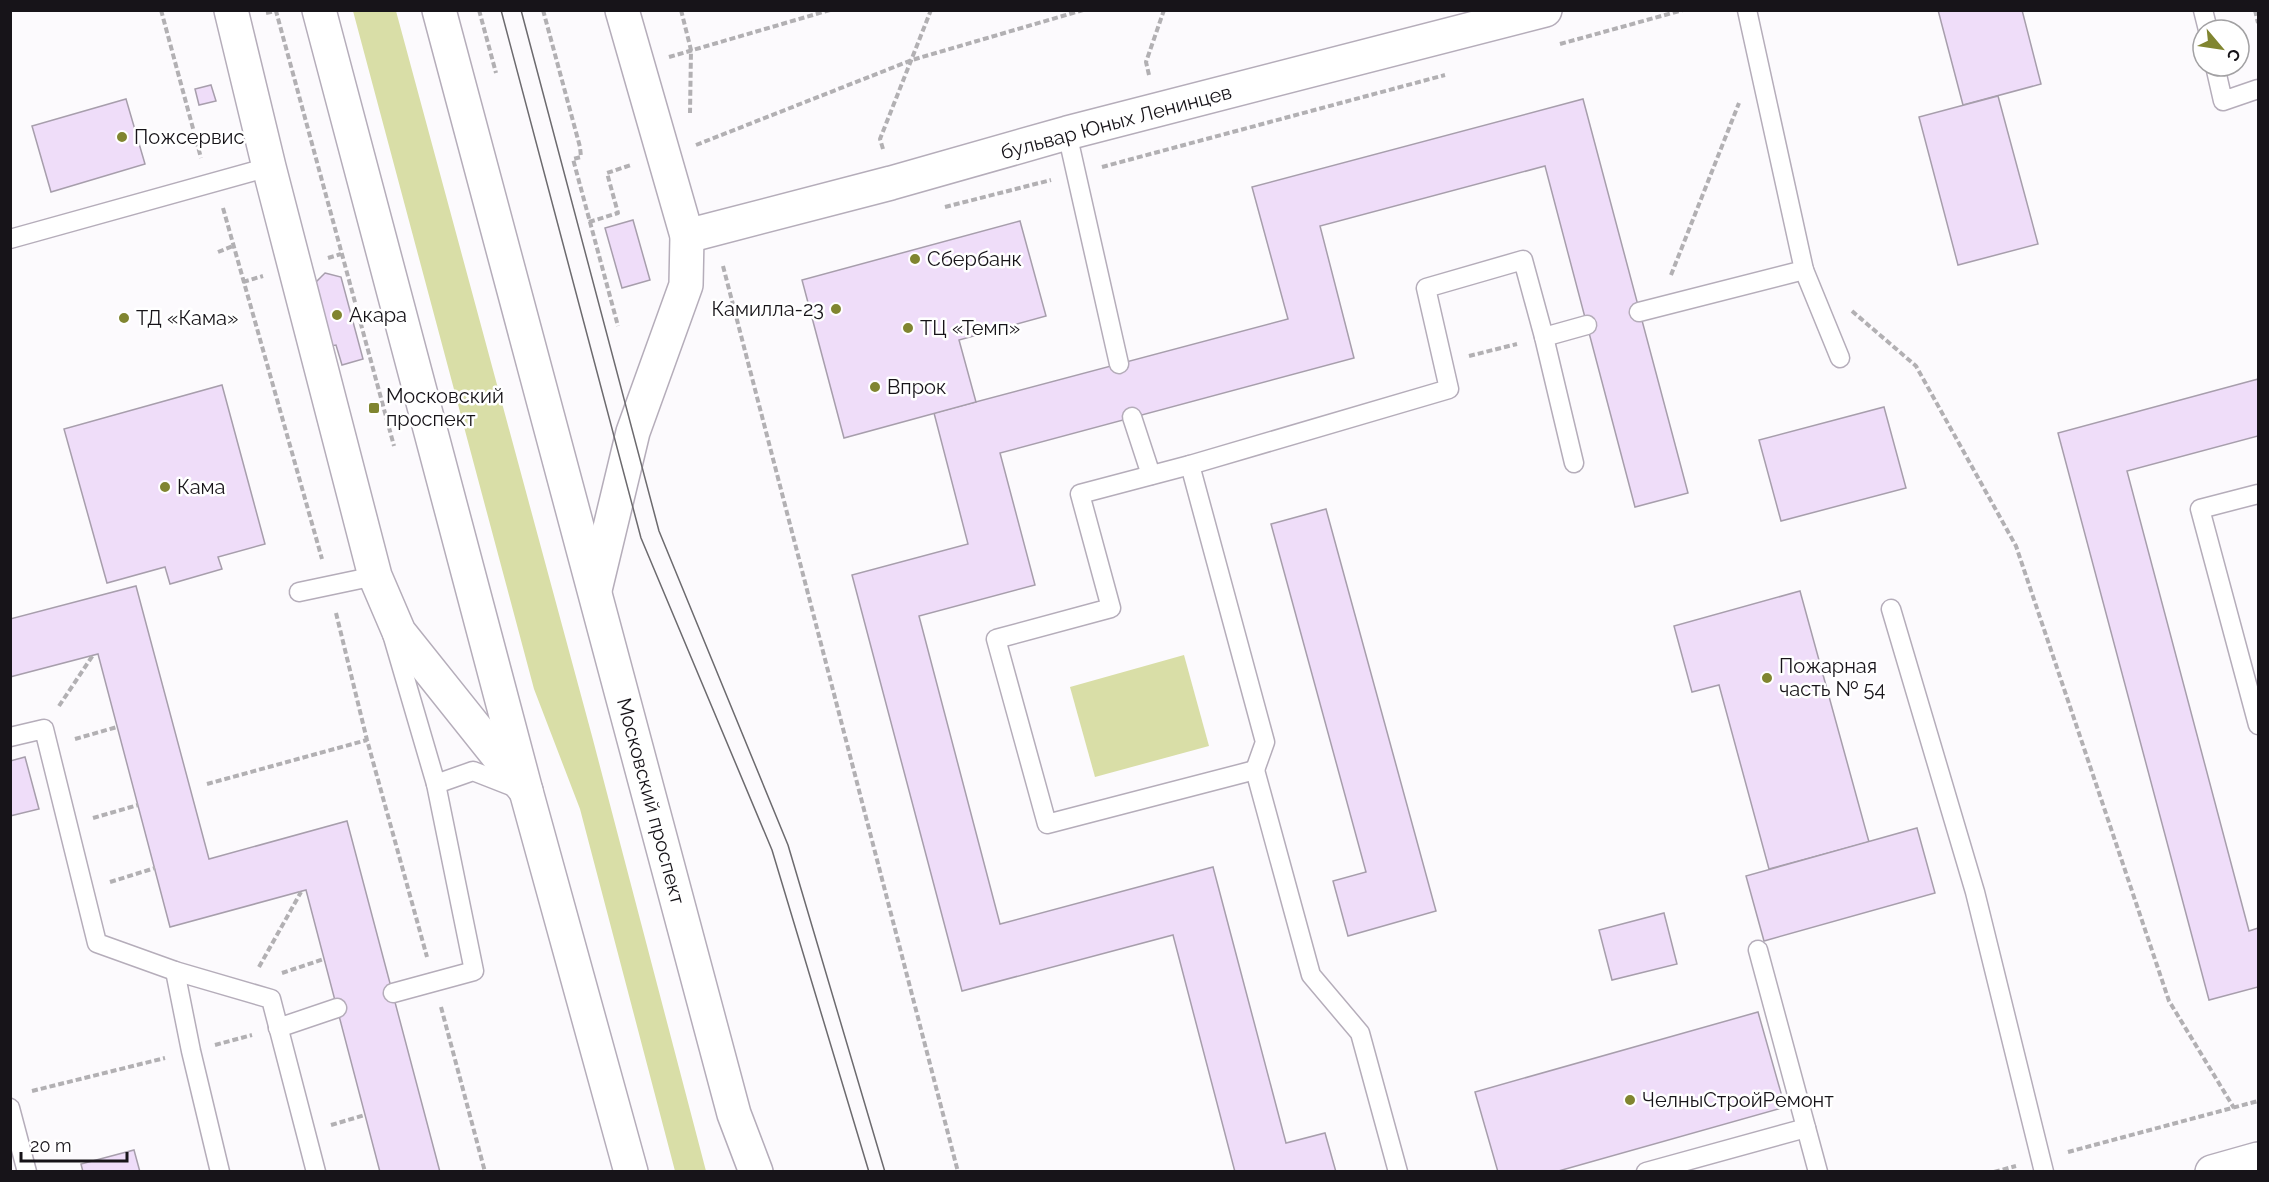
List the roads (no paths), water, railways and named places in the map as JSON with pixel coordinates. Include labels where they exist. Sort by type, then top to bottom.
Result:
[{"type":"main road","points":[[231,10],[269,167],[375,576],[399,632],[525,792]]},
{"type":"main road","points":[[319,10],[525,792],[632,1165]]},
{"type":"main road","name":"Московский проспект","points":[[439,10],[734,1114],[756,1172]]},
{"type":"main road","points":[[595,590],[633,432],[686,285],[700,233],[664,154],[622,10]]},
{"type":"main road","name":"бульвар Юных Ленинцев","points":[[700,233],[1067,134],[1545,10]]},
{"type":"main road","points":[[734,1114],[738,1172]]},
{"type":"main road","points":[[2212,1172],[2259,1159]]},
{"type":"lane","points":[[1747,10],[1804,270],[1840,358]]},
{"type":"lane","points":[[2218,78],[2223,101],[2259,89]]},
{"type":"lane","points":[[1067,134],[1119,364]]},
{"type":"lane","points":[[10,239],[269,167]]},
{"type":"lane","points":[[1255,770],[1047,824],[996,639],[1111,608],[1080,494],[1190,465],[1449,389],[1426,288],[1523,260],[1574,463]]},
{"type":"lane","points":[[1640,312],[1804,270]]},
{"type":"lane","points":[[1544,337],[1587,325]]},
{"type":"lane","points":[[1132,417],[1151,475]]},
{"type":"lane","points":[[1190,465],[1265,742],[1255,770],[1311,975],[1360,1033],[1398,1172]]},
{"type":"lane","points":[[2259,494],[2200,509],[2259,725]]},
{"type":"lane","points":[[299,592],[375,576],[436,784],[474,971],[393,993]]},
{"type":"lane","points":[[1891,609],[1975,892],[2044,1172]]},
{"type":"lane","points":[[10,737],[44,729],[97,943],[175,971],[248,988],[271,999],[316,1172]]},
{"type":"lane","points":[[436,784],[473,771],[525,792]]},
{"type":"lane","points":[[1758,950],[1818,1172]]},
{"type":"lane","points":[[175,971],[191,1051],[220,1172]]},
{"type":"lane","points":[[278,1028],[337,1008]]},
{"type":"lane","points":[[16,1101],[27,1172]]},
{"type":"lane","points":[[1646,1172],[1806,1128]]},
{"type":"tram line","points":[[501,10],[641,538],[772,850],[869,1172]]},
{"type":"tram line","points":[[521,10],[659,531],[788,845],[885,1172]]},
{"type":"place","name":"Пожсервис","points":[[122,137]]},
{"type":"place","name":"Сбербанк","points":[[915,259]]},
{"type":"place","name":"Камилла-23","points":[[836,309]]},
{"type":"place","name":"Акара","points":[[337,315]]},
{"type":"place","name":"ТД «Кама»","points":[[124,318]]},
{"type":"place","name":"ТЦ «Темп»","points":[[908,328]]},
{"type":"place","name":"Впрок","points":[[875,387]]},
{"type":"place","name":"Московский проспект","points":[[374,408]]},
{"type":"place","name":"Кама","points":[[165,487]]},
{"type":"place","name":"Пожарная часть № 54","points":[[1767,678]]},
{"type":"place","name":"ЧелныСтройРемонт","points":[[1630,1100]]}]
